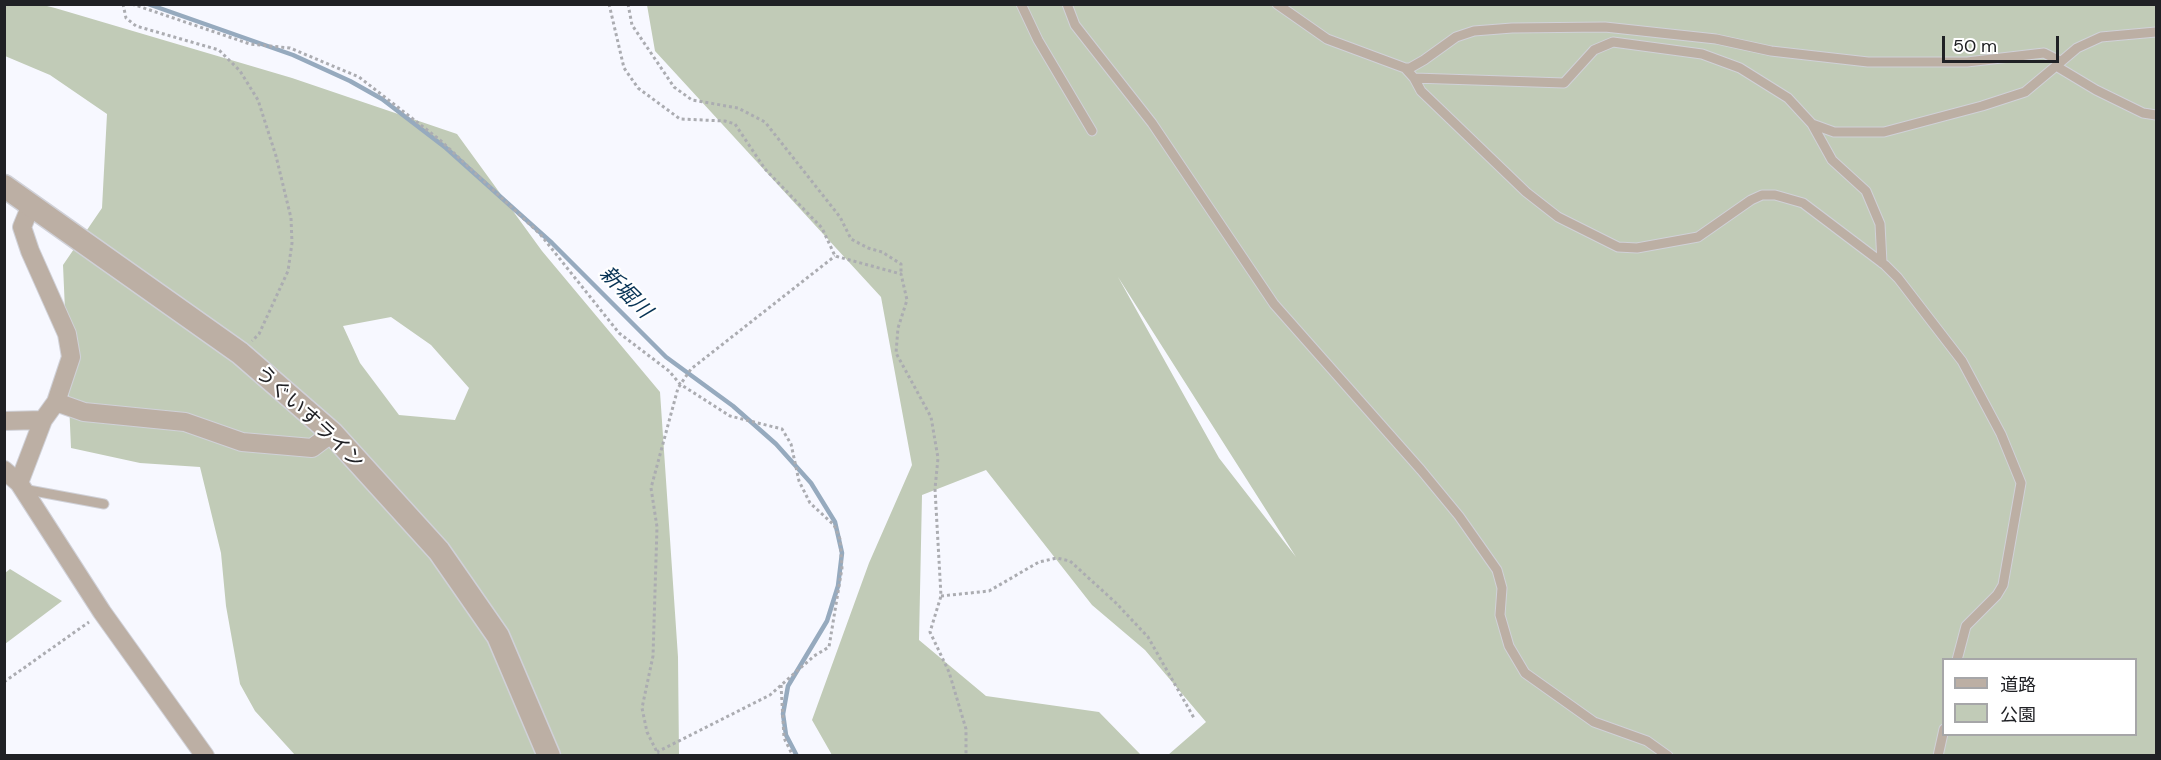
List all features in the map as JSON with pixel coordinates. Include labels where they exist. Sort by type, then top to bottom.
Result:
[{"type":"street","name":"うぐいすライン","points":[[4,186],[240,353],[332,433],[439,551],[498,636],[549,756]]},
{"type":"street","points":[[21,486],[43,420],[56,402],[71,357],[67,334],[22,227],[31,205]]},
{"type":"street","points":[[56,402],[84,412],[185,422],[242,442],[312,448],[332,433]]},
{"type":"street","points":[[4,421],[43,420]]},
{"type":"street","points":[[4,470],[21,486],[102,612],[205,756]]},
{"type":"lane","points":[[1021,4],[1038,40],[1092,131]]},
{"type":"lane","points":[[1067,4],[1075,25],[1152,123],[1274,304],[1421,470],[1459,516],[1497,570],[1502,588],[1500,615],[1509,646],[1525,674],[1594,722],[1647,741],[1668,756]]},
{"type":"lane","points":[[1277,4],[1327,39],[1405,68],[1410,68],[1424,60],[1456,37],[1474,31],[1512,28],[1605,27],[1716,39],[1771,51],[1868,62],[1967,62],[2044,53],[2096,90],[2143,113],[2157,115]]},
{"type":"lane","points":[[1812,124],[1834,132],[1884,132],[2025,92],[2077,48],[2101,37],[2157,32]]},
{"type":"lane","points":[[1414,78],[1563,83],[1594,50],[1612,42],[1702,54],[1740,68],[1788,98],[1812,124],[1832,160],[1866,191],[1880,224],[1882,262]]},
{"type":"lane","points":[[1405,68],[1421,91],[1526,192],[1558,217],[1618,247],[1638,248],[1698,237],[1751,200],[1762,195],[1775,195],[1803,203],[1882,262],[1898,278],[1962,360],[2001,434],[2021,483],[2003,585],[1997,595],[1965,626],[1957,658]]},
{"type":"lane","points":[[21,486],[104,504]]},
{"type":"lane","points":[[1938,756],[1942,736]]},
{"type":"path","points":[[123,4],[126,18],[136,26],[219,50],[240,71],[258,100],[276,156],[291,218],[292,243],[288,271],[259,334],[240,353]]},
{"type":"path","points":[[132,4],[250,44],[290,48],[359,77],[440,140],[531,226],[565,263],[619,333],[669,371],[681,384],[730,416],[782,429],[791,444],[799,481],[806,496],[834,525],[840,540],[842,568],[829,647],[770,695],[658,754],[647,732],[642,708],[653,656],[657,527],[651,488],[681,384],[691,369],[835,256]]},
{"type":"path","points":[[609,4],[624,68],[638,88],[680,119],[725,121],[735,124],[765,169],[822,228],[835,256],[901,274]]},
{"type":"path","points":[[628,4],[632,25],[674,87],[692,100],[738,108],[765,122],[840,217],[851,239],[868,249],[882,252],[901,264],[907,300],[898,328],[896,353],[931,417],[938,458],[935,489],[941,596],[930,632],[949,672],[966,729],[966,756]]},
{"type":"path","points":[[941,596],[989,591],[1039,562],[1057,558],[1070,561],[1116,603],[1148,637],[1194,718]]},
{"type":"path","points":[[4,682],[102,612]]},
{"type":"path","points":[[781,685],[784,738],[793,756]]},
{"type":"green space","points":[[4,5],[43,5],[292,78],[457,134],[542,251],[660,392],[678,657],[679,755],[295,755],[255,711],[240,684],[226,606],[221,553],[200,467],[140,463],[71,448],[63,265],[102,208],[107,114],[50,75],[5,56]],"holes":[[[391,317],[431,345],[469,388],[455,420],[399,415],[360,363],[343,326]]]},
{"type":"green space","points":[[647,5],[2156,5],[2156,755],[1168,755],[1206,722],[1145,650],[1092,605],[986,470],[922,495],[919,640],[986,696],[1099,712],[1141,755],[832,755],[812,720],[869,563],[912,465],[881,297],[655,51]],"holes":[[[1118,277],[1296,557],[1219,458]]]},
{"type":"green space","points":[[10,569],[62,601],[5,644],[5,573]]},
{"type":"waterway","name":"新堀川","points":[[148,4],[293,55],[350,81],[382,99],[446,148],[552,243],[666,357],[733,406],[776,444],[811,483],[835,522],[842,553],[838,586],[827,621],[788,686],[783,714],[786,735],[797,756]]}]
